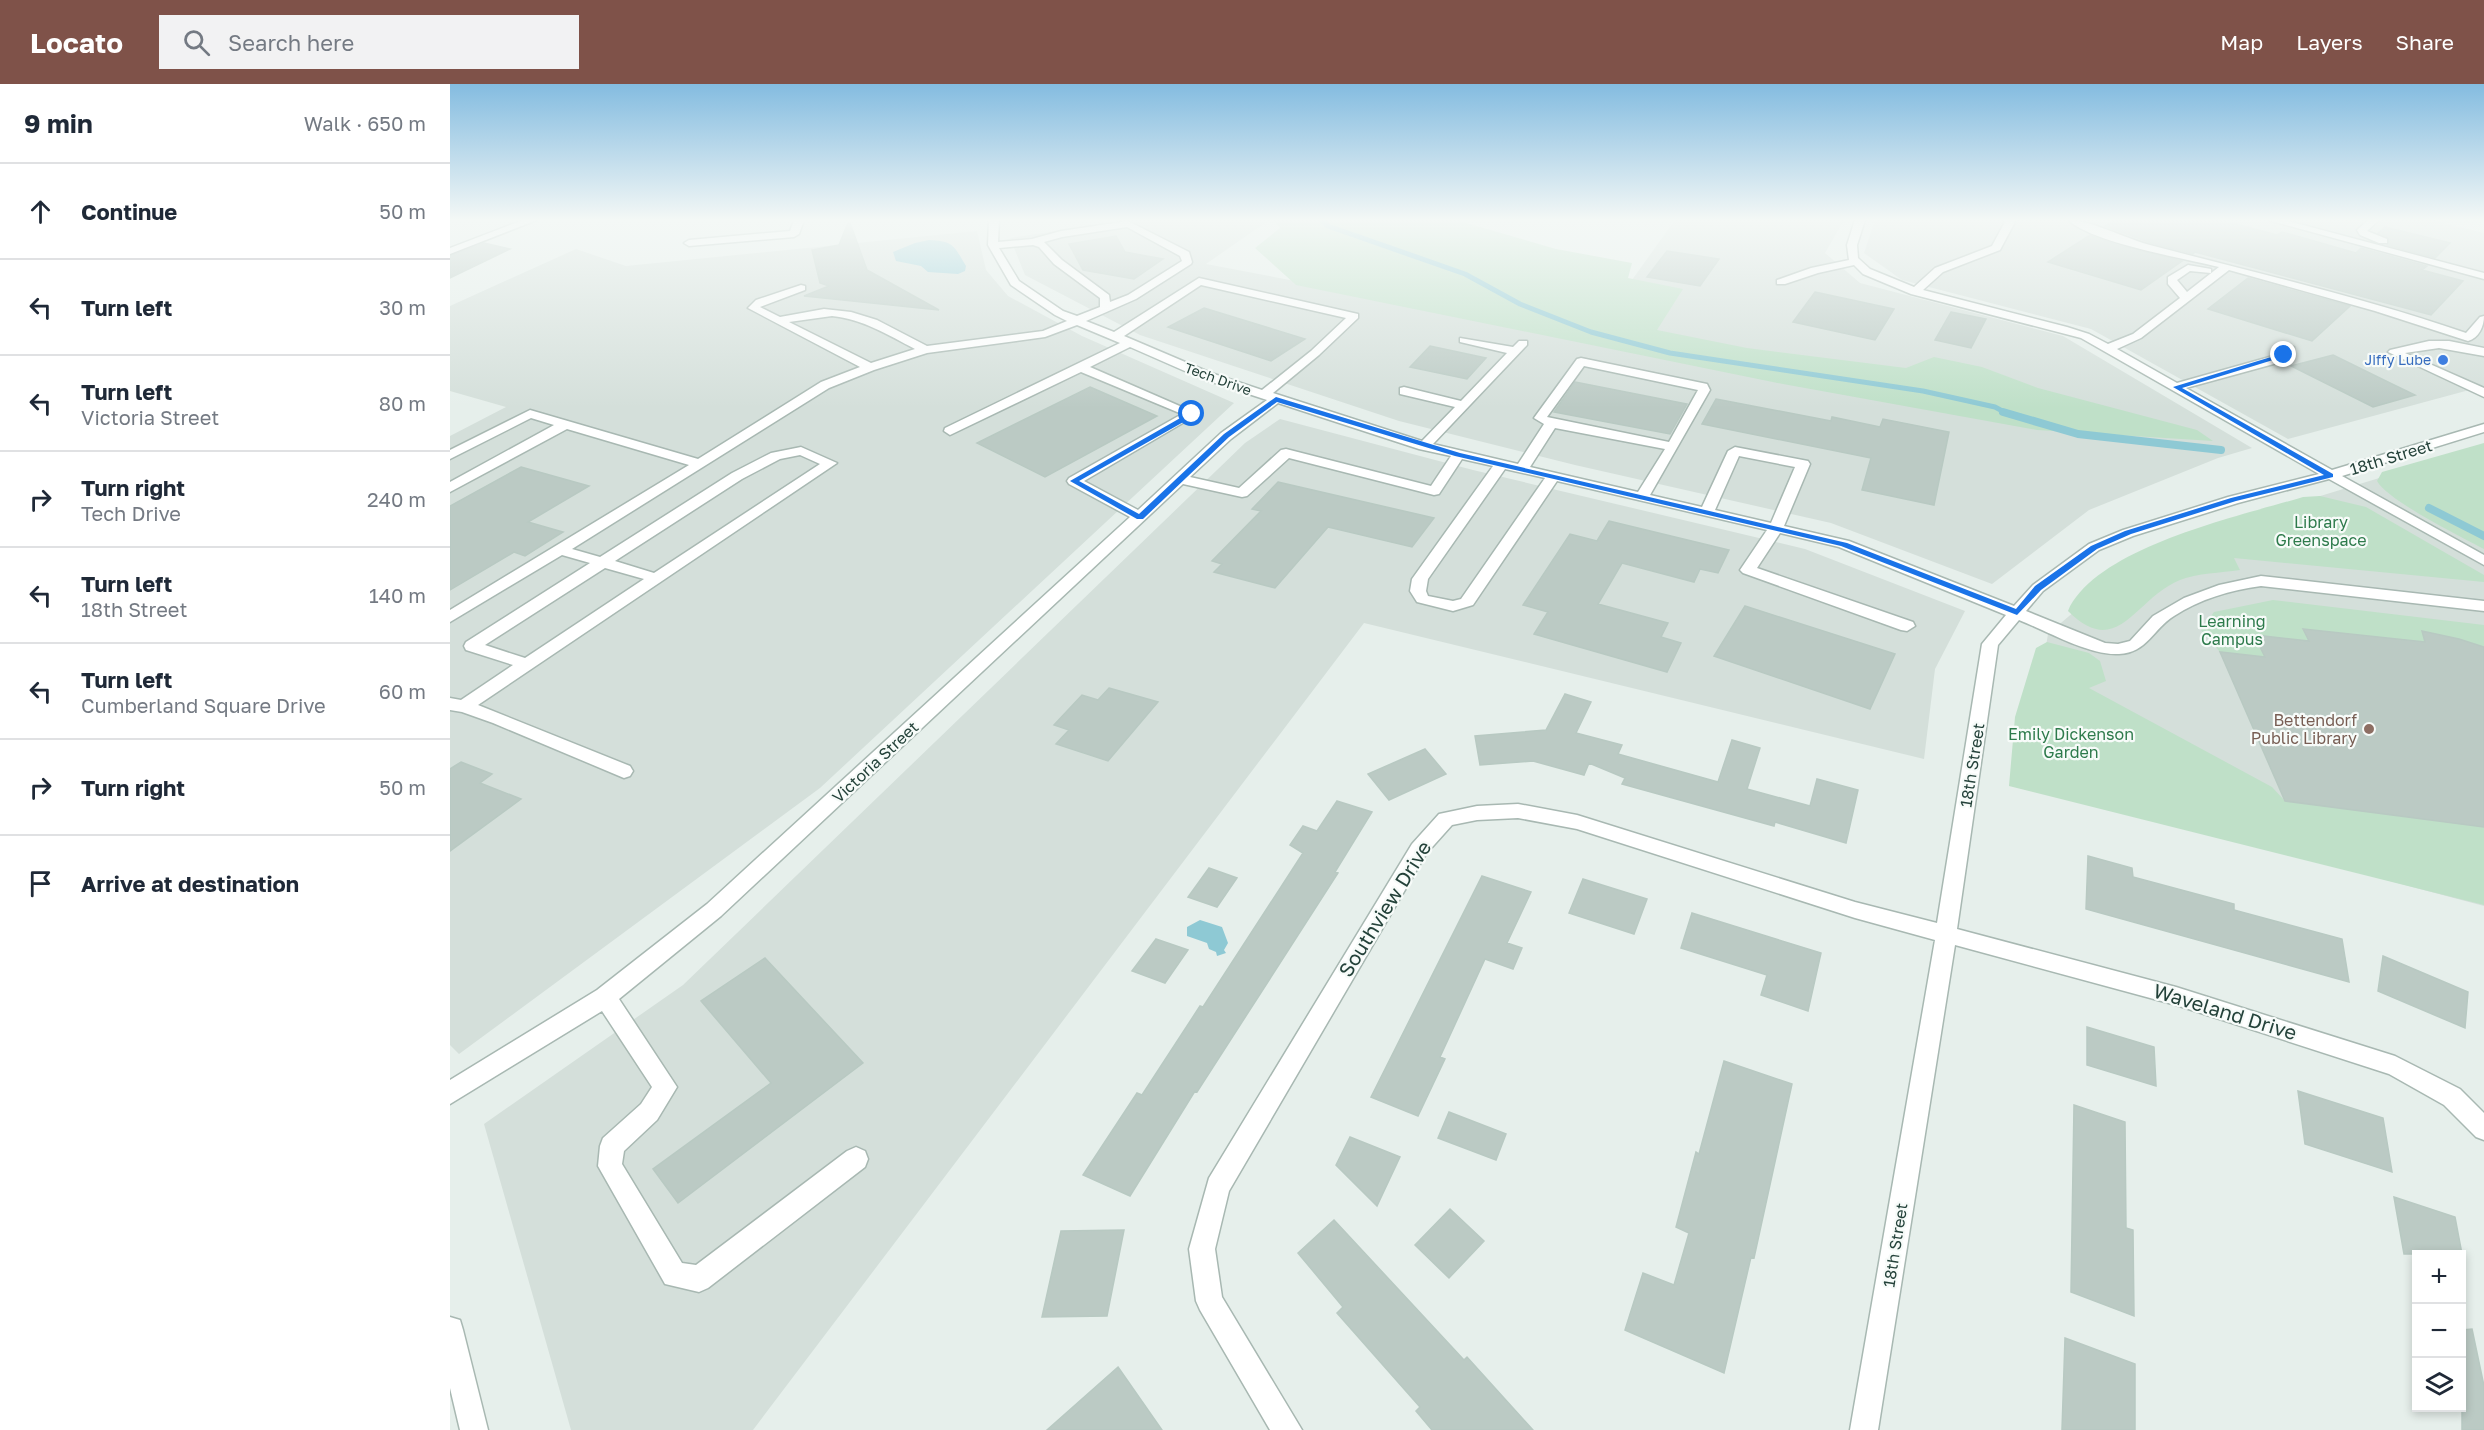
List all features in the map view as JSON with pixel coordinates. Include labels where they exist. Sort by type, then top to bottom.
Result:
[{"type":"street","name":"Tech Drive","points":[[1016,283],[1059,312],[1207,376],[1458,455],[1844,544],[2103,648],[2122,651],[2136,645],[2167,613],[2230,585],[2261,581],[2484,606]]},
{"type":"street","points":[[1086,283],[1105,297],[1105,308]]},
{"type":"street","points":[[450,617],[825,385],[870,367],[925,350],[1045,334],[1132,297],[1154,283]]},
{"type":"street","name":"Victoria Street","points":[[1115,337],[1196,283]]},
{"type":"street","name":"Victoria Street","points":[[450,1093],[605,997],[714,910],[1270,397],[1354,316],[1207,283]]},
{"type":"street","points":[[1887,283],[1915,292],[2056,326],[2109,348],[2484,561]]},
{"type":"street","points":[[1915,292],[1925,283]]},
{"type":"street","points":[[2173,283],[2185,297]]},
{"type":"street","points":[[2109,348],[2137,336],[2204,283]]},
{"type":"street","points":[[2286,283],[2430,324],[2484,346]]},
{"type":"street","points":[[801,288],[760,302],[753,308],[870,367]]},
{"type":"street","points":[[779,321],[838,312],[860,317],[925,350]]},
{"type":"street","points":[[2468,338],[2484,319]]},
{"type":"street","points":[[1424,446],[1519,347],[1464,340]]},
{"type":"street","points":[[950,431],[1130,343]]},
{"type":"street","points":[[2484,352],[2439,343],[2394,352],[2484,393]]},
{"type":"street","points":[[2176,387],[2277,358],[2290,349]]},
{"type":"street","points":[[1642,497],[1673,447],[1704,390],[1703,387],[1581,363],[1540,418],[1551,423],[1673,447]]},
{"type":"street","points":[[1080,368],[1192,414],[1074,481],[1140,517]]},
{"type":"street","points":[[1404,391],[1463,405]]},
{"type":"street","points":[[450,455],[530,414],[700,464]]},
{"type":"street","points":[[1521,470],[1551,423]]},
{"type":"street","points":[[450,488],[566,424]]},
{"type":"street","name":"18th Street","points":[[1864,1430],[1946,935],[1990,644],[2038,588],[2094,547],[2128,533],[2233,500],[2330,475],[2484,428]]},
{"type":"street","points":[[457,705],[527,664],[830,463],[801,451],[776,456],[737,476],[472,646],[527,664]]},
{"type":"street","points":[[1707,512],[1735,451],[1803,464],[1776,528],[1748,570],[1907,626]]},
{"type":"street","points":[[1180,479],[1242,493],[1286,453],[1434,491],[1458,455]]},
{"type":"street","points":[[1501,465],[1420,579],[1418,591],[1422,598],[1453,606],[1467,602],[1553,477]]},
{"type":"street","points":[[560,550],[656,578]]},
{"type":"street","points":[[457,705],[624,771]]},
{"type":"street","name":"Southview Drive","points":[[1288,1430],[1270,1406],[1209,1301],[1202,1249],[1218,1187],[1419,849],[1446,819],[1477,813],[1518,811],[1577,822],[1855,910],[1946,935]]},
{"type":"street","name":"Waveland Drive","points":[[1946,935],[2176,996],[2395,1066],[2452,1097],[2484,1129]]},
{"type":"street","points":[[605,997],[665,1087],[649,1112],[612,1146],[610,1166],[674,1275],[699,1280],[856,1159]]},
{"type":"street","points":[[450,1330],[474,1430]]},
{"type":"shaded area","points":[[501,283],[997,283],[1008,296],[1082,336],[1234,403],[820,788],[459,1054],[450,1045],[450,436],[506,407],[450,391],[450,306]]},
{"type":"shaded area","points":[[1040,283],[1305,283],[1591,337],[1630,283],[1860,283],[2063,336],[2252,448],[2218,458],[2089,510],[1992,584],[1831,523],[1575,465],[1399,421],[1140,335]]},
{"type":"shaded area","points":[[1913,283],[2484,283],[2484,386],[2288,439],[2091,329]]},
{"type":"shaded area","points":[[1280,419],[1473,470],[1805,549],[1965,611],[1935,669],[1924,759],[1364,623],[753,1430],[571,1430],[484,1124],[683,985],[1245,443]]},
{"type":"shaded area","points":[[2484,446],[2484,906],[2023,784],[2048,634],[2136,559],[2261,514]]},
{"type":"green space","points":[[1294,283],[1652,283],[1683,289],[1657,330],[1747,348],[1906,368],[1934,357],[1982,367],[2038,388],[2197,430],[2213,441],[2037,430],[1783,384]]},
{"type":"green space","points":[[2484,443],[2484,549],[2409,508],[2377,481],[2382,472]]},
{"type":"green space","name":"Library Greenspace","points":[[2320,496],[2366,507],[2484,575],[2484,582],[2234,558],[2240,570],[2180,580],[2164,589],[2126,621],[2114,628],[2100,630],[2085,625],[2068,611],[2084,589],[2108,569],[2138,552],[2208,525],[2303,497]]},
{"type":"green space","name":"Learning Campus","points":[[2273,600],[2484,625],[2484,649],[2303,629],[2309,641],[2255,635],[2265,657],[2220,652],[2201,630],[2214,612]]},
{"type":"green space","name":"Emily Dickenson Garden","points":[[2047,642],[2089,653],[2100,661],[2106,681],[2089,688],[2272,787],[2285,801],[2484,827],[2484,905],[2009,786],[2015,717],[2036,648]]},
{"type":"water","points":[[1200,920],[1222,927],[1228,943],[1224,950],[1226,953],[1217,956],[1216,952],[1209,949],[1207,943],[1187,936],[1187,927]]},
{"type":"building","points":[[820,283],[890,283],[939,310],[804,296],[829,286]]},
{"type":"building","points":[[1681,283],[1702,283],[1700,286]]},
{"type":"building","points":[[2117,283],[2151,283],[2141,290]]},
{"type":"building","points":[[2242,283],[2266,283],[2350,306],[2312,341],[2208,309]]},
{"type":"building","points":[[2310,283],[2461,283],[2431,315]]},
{"type":"building","points":[[1815,292],[1894,309],[1875,340],[1793,322]]},
{"type":"building","points":[[1204,308],[1305,339],[1271,361],[1168,327]]},
{"type":"building","points":[[1951,312],[1986,319],[1971,348],[1935,340]]},
{"type":"building","points":[[1430,346],[1486,358],[1467,379],[1410,367]]},
{"type":"building","points":[[2333,355],[2415,395],[2373,407],[2291,366]]},
{"type":"building","points":[[1575,382],[1687,404],[1670,434],[1554,412]]},
{"type":"building","points":[[1090,387],[1157,416],[1045,477],[977,443]]},
{"type":"building","points":[[1716,399],[1831,421],[1832,417],[1880,427],[1883,419],[1949,432],[1934,505],[1862,490],[1871,458],[1702,424]]},
{"type":"building","points":[[521,467],[589,486],[528,522],[563,532],[525,556],[514,552],[450,590],[450,506]]},
{"type":"building","points":[[1278,482],[1434,518],[1412,547],[1328,527],[1275,588],[1214,572],[1222,564],[1212,561],[1261,511],[1252,509]]},
{"type":"building","points":[[1609,521],[1729,550],[1718,573],[1700,569],[1694,582],[1622,563],[1598,604],[1668,623],[1661,637],[1681,643],[1667,672],[1534,634],[1548,612],[1523,605],[1570,534],[1597,541]]},
{"type":"building","points":[[1745,606],[1895,654],[1870,709],[1714,656]]},
{"type":"building","name":"Bettendorf Public Library","points":[[2303,629],[2425,642],[2422,631],[2484,647],[2484,827],[2285,801],[2220,652],[2265,657],[2254,635],[2309,641]]},
{"type":"building","points":[[1109,688],[1158,702],[1108,761],[1056,744],[1069,730],[1054,725],[1082,695],[1098,700]]},
{"type":"building","points":[[1565,694],[1591,702],[1576,733],[1622,745],[1618,754],[1718,782],[1732,740],[1760,748],[1747,789],[1810,806],[1817,779],[1858,790],[1846,843],[1775,822],[1774,826],[1622,784],[1625,778],[1589,763],[1584,775],[1533,761],[1480,765],[1475,736],[1546,730]]},
{"type":"building","points":[[1425,749],[1446,774],[1389,800],[1368,774]]},
{"type":"building","points":[[461,762],[492,774],[480,783],[521,799],[450,851],[450,769]]},
{"type":"building","points":[[1337,801],[1372,812],[1335,872],[1338,873],[1197,1092],[1195,1091],[1130,1196],[1083,1175],[1137,1093],[1142,1095],[1200,1006],[1203,1007],[1303,853],[1290,845],[1303,826],[1317,831]]},
{"type":"building","points":[[2088,856],[2132,868],[2133,877],[2234,904],[2234,910],[2342,939],[2349,982],[2086,909]]},
{"type":"building","points":[[1209,868],[1237,878],[1217,907],[1188,897]]},
{"type":"building","points":[[1482,876],[1531,892],[1507,943],[1522,948],[1513,969],[1485,959],[1440,1057],[1445,1059],[1418,1116],[1371,1097]]},
{"type":"building","points":[[1583,879],[1647,899],[1634,934],[1569,913]]},
{"type":"building","points":[[1692,913],[1821,953],[1808,1011],[1761,995],[1767,975],[1681,948]]},
{"type":"building","points":[[1156,939],[1188,950],[1165,983],[1132,971]]},
{"type":"building","points":[[2383,956],[2468,992],[2465,1028],[2378,991]]},
{"type":"building","points":[[765,958],[863,1063],[678,1203],[653,1169],[771,1083],[701,1001]]},
{"type":"building","points":[[2087,1027],[2154,1047],[2156,1086],[2087,1065]]},
{"type":"building","points":[[1724,1061],[1792,1084],[1754,1258],[1751,1257],[1724,1373],[1625,1330],[1643,1273],[1674,1285],[1689,1233],[1676,1227],[1696,1152],[1699,1154]]},
{"type":"building","points":[[2298,1091],[2383,1118],[2392,1172],[2305,1144]]},
{"type":"building","points":[[2074,1105],[2125,1122],[2126,1228],[2133,1230],[2134,1316],[2071,1292]]},
{"type":"building","points":[[1449,1112],[1506,1134],[1496,1160],[1438,1138]]},
{"type":"building","points":[[1350,1137],[1400,1157],[1377,1206],[1336,1165]]},
{"type":"building","points":[[2394,1197],[2455,1217],[2461,1250],[2412,1250],[2412,1254],[2404,1254]]},
{"type":"building","points":[[1450,1209],[1484,1241],[1449,1278],[1415,1245]]},
{"type":"building","points":[[1334,1220],[1464,1360],[1467,1357],[1533,1430],[1432,1430],[1416,1411],[1420,1407],[1337,1313],[1343,1307],[1298,1253]]},
{"type":"building","points":[[1124,1230],[1107,1316],[1042,1317],[1061,1231]]},
{"type":"building","points":[[2472,1329],[2484,1386],[2484,1430],[2462,1430],[2462,1412],[2466,1412],[2466,1330]]},
{"type":"building","points":[[2065,1338],[2135,1364],[2135,1430],[2062,1430]]},
{"type":"building","points":[[1118,1367],[1162,1430],[1047,1430]]},
{"type":"waterway","points":[[1481,283],[1520,304],[1591,332],[1670,353],[1923,391],[1995,407],[2006,413]]},
{"type":"waterway","points":[[2006,413],[2078,434],[2221,450]]},
{"type":"waterway","points":[[2429,508],[2484,536]]},
{"type":"place","name":"Jiffy Lube","points":[[2443,360]]},
{"type":"place","name":"Bettendorf Public Library","points":[[2369,729]]},
{"type":"route","points":[[1192,414],[1074,481],[1140,517],[1226,436],[1276,399],[1458,455],[1844,544],[2017,612],[2038,588],[2094,547],[2128,533],[2233,500],[2330,475],[2176,387],[2284,355]]}]
